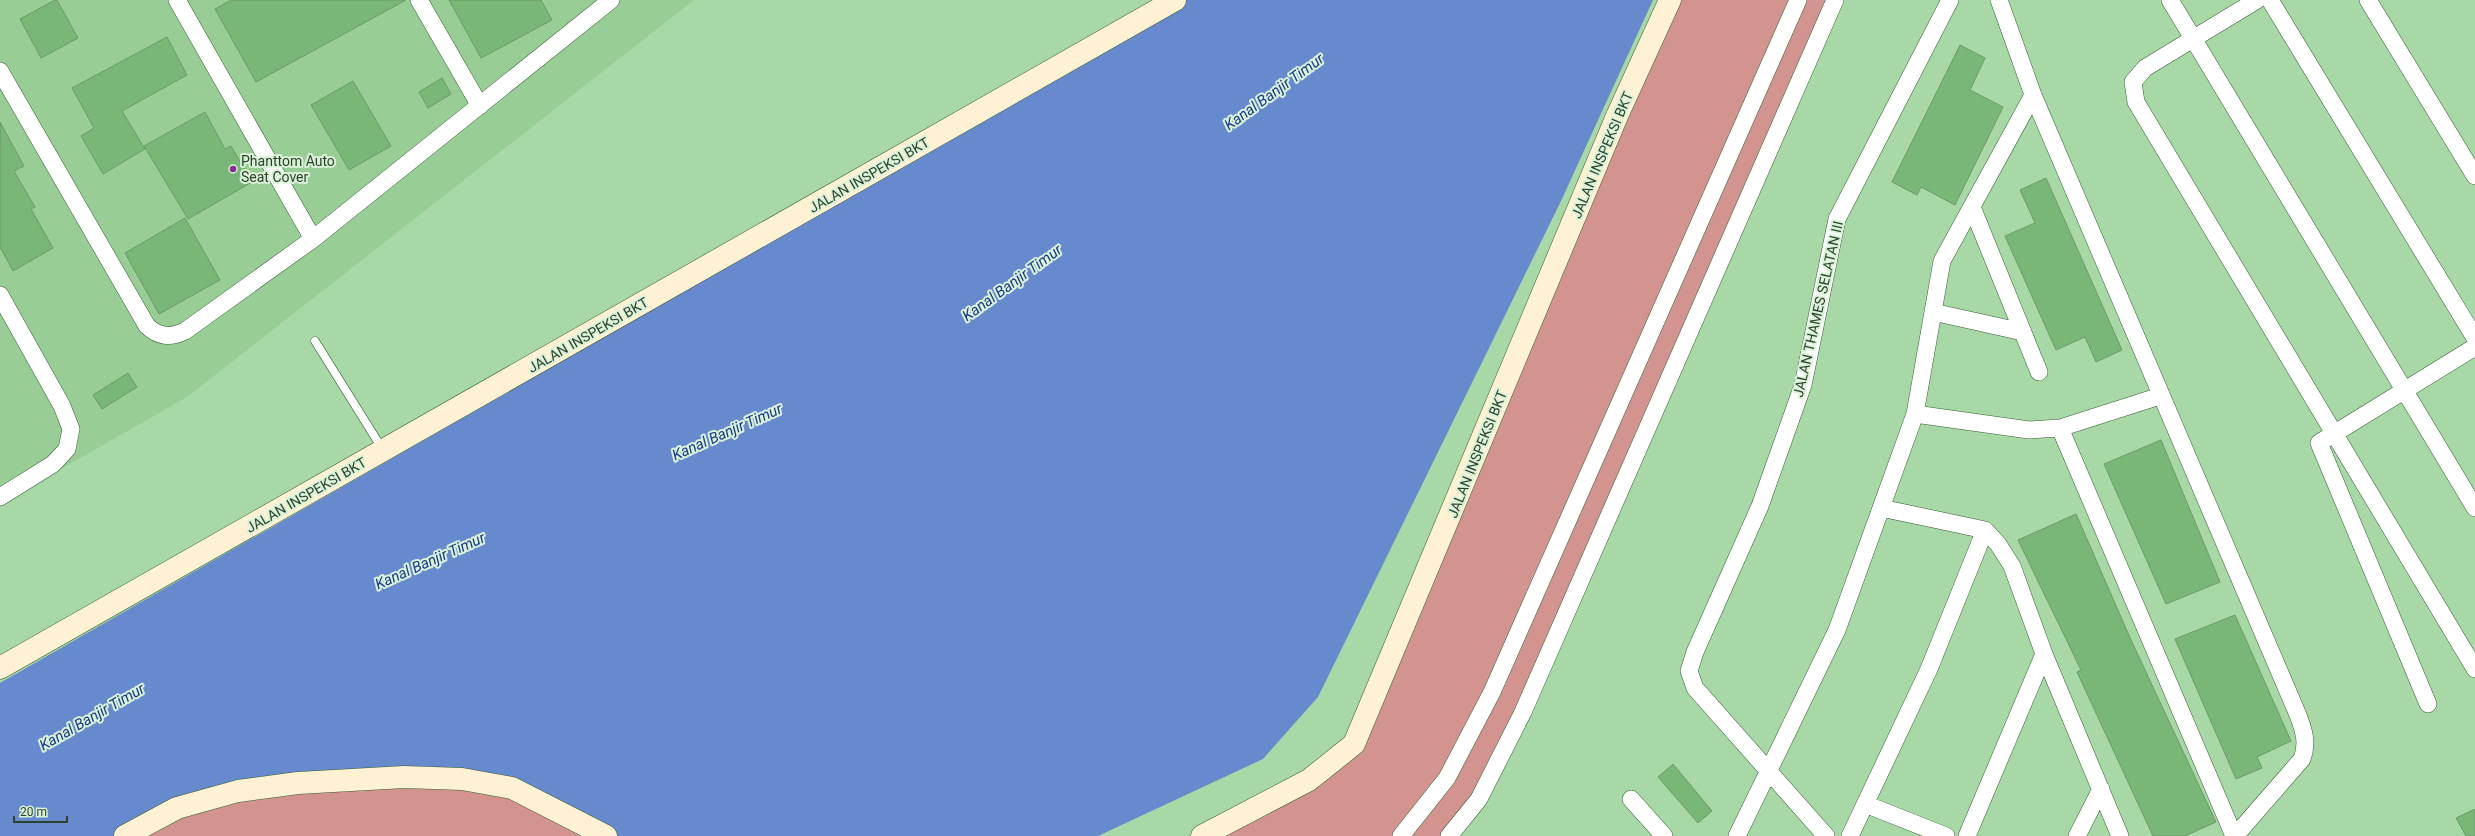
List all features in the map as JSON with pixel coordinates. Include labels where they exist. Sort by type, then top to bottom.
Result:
[{"type":"street","points":[[177,0],[313,239]]},
{"type":"street","points":[[419,0],[480,106]]},
{"type":"street","points":[[0,71],[147,326],[155,333],[166,336],[185,331],[313,239],[611,0]]},
{"type":"street","name":"JALAN INSPEKSI BKT","points":[[0,668],[1175,0]]},
{"type":"street","name":"JALAN INSPEKSI BKT","points":[[1202,836],[1309,780],[1354,744],[1617,116],[1670,0]]},
{"type":"street","points":[[1401,836],[1447,778],[1492,692],[1798,0]]},
{"type":"street","points":[[1449,836],[1479,799],[1523,712],[1835,0]]},
{"type":"street","name":"JALAN THAMES SELATAN III","points":[[1769,771],[1695,688],[1689,671],[1695,652],[1760,506],[1803,384],[1837,219],[1950,0]]},
{"type":"street","points":[[1999,0],[2033,95],[2160,396],[2298,715],[2305,735],[2307,747],[2302,759],[2234,836],[2060,428]]},
{"type":"street","points":[[2170,0],[2475,508]]},
{"type":"street","points":[[2257,0],[2144,68],[2133,82],[2136,102],[2475,669]]},
{"type":"street","points":[[2270,0],[2475,338]]},
{"type":"street","points":[[2368,0],[2475,176]]},
{"type":"street","points":[[1737,836],[1837,630],[1882,508],[1915,414],[1942,261],[2033,95]]},
{"type":"street","points":[[1972,207],[2039,372]]},
{"type":"street","points":[[0,295],[62,406],[71,429],[70,442],[61,457],[53,464],[0,497]]},
{"type":"street","points":[[1933,312],[2023,332]]},
{"type":"street","points":[[2428,704],[2319,443],[2475,347]]},
{"type":"street","points":[[1915,414],[2029,430],[2060,428],[2160,396]]},
{"type":"street","points":[[1882,508],[1986,530],[1998,544],[2012,566],[2044,654],[2120,836]]},
{"type":"street","points":[[1850,836],[1928,669],[1986,530]]},
{"type":"street","points":[[1967,836],[2044,654]]},
{"type":"street","points":[[1769,771],[1826,836]]},
{"type":"street","points":[[125,836],[177,808],[238,791],[298,783],[404,777],[462,779],[512,788],[582,831],[606,836]]},
{"type":"street","points":[[2077,836],[2101,789]]},
{"type":"street","points":[[1631,799],[1664,836]]},
{"type":"street","points":[[1865,804],[1946,836]]},
{"type":"lane","points":[[315,341],[384,451]]},
{"type":"shaded area","points":[[0,0],[694,0],[187,397],[0,504]]},
{"type":"shaded area","points":[[1672,0],[1836,0],[1523,712],[1449,836],[1202,836],[1354,744]]},
{"type":"shaded area","points":[[462,779],[606,836],[125,836],[238,791]]},
{"type":"water","name":"Kanal Banjir Timur","points":[[1185,0],[1653,0],[1561,201],[1318,697],[1263,759],[1098,836],[607,836],[491,783],[238,791],[128,836],[0,836],[0,683],[824,211]]},
{"type":"building","points":[[57,0],[78,38],[41,58],[20,19]]},
{"type":"building","points":[[231,0],[406,0],[256,82],[215,9]]},
{"type":"building","points":[[449,0],[541,0],[552,20],[481,58]]},
{"type":"building","points":[[167,37],[187,75],[122,111],[145,149],[103,174],[81,136],[94,128],[72,88]]},
{"type":"building","points":[[1960,45],[1985,58],[1970,90],[2003,107],[1955,205],[1921,187],[1917,195],[1892,182]]},
{"type":"building","points":[[442,78],[451,94],[428,108],[419,92]]},
{"type":"building","points":[[353,81],[391,146],[349,170],[311,105]]},
{"type":"building","points":[[205,112],[225,149],[231,146],[252,182],[188,219],[144,146]]},
{"type":"building","points":[[0,122],[24,166],[14,171],[35,207],[31,209],[53,248],[13,271],[0,247]]},
{"type":"building","points":[[2046,178],[2122,350],[2096,362],[2085,337],[2056,350],[2005,236],[2035,223],[2020,190]]},
{"type":"building","points":[[185,218],[220,280],[159,314],[125,253]]},
{"type":"building","points":[[128,373],[137,387],[102,409],[93,395]]},
{"type":"building","points":[[2161,440],[2220,582],[2166,604],[2104,464]]},
{"type":"building","points":[[2076,514],[2131,640],[2216,822],[2185,836],[2153,836],[2077,672],[2081,670],[2018,540]]},
{"type":"building","points":[[2235,615],[2291,741],[2257,757],[2262,768],[2236,779],[2175,639]]},
{"type":"building","points":[[1673,764],[1712,811],[1698,823],[1658,777]]},
{"type":"building","points":[[2475,809],[2475,836],[2466,836],[2456,818]]},
{"type":"place","name":"Phanttom Auto Seat Cover","points":[[233,169]]}]
